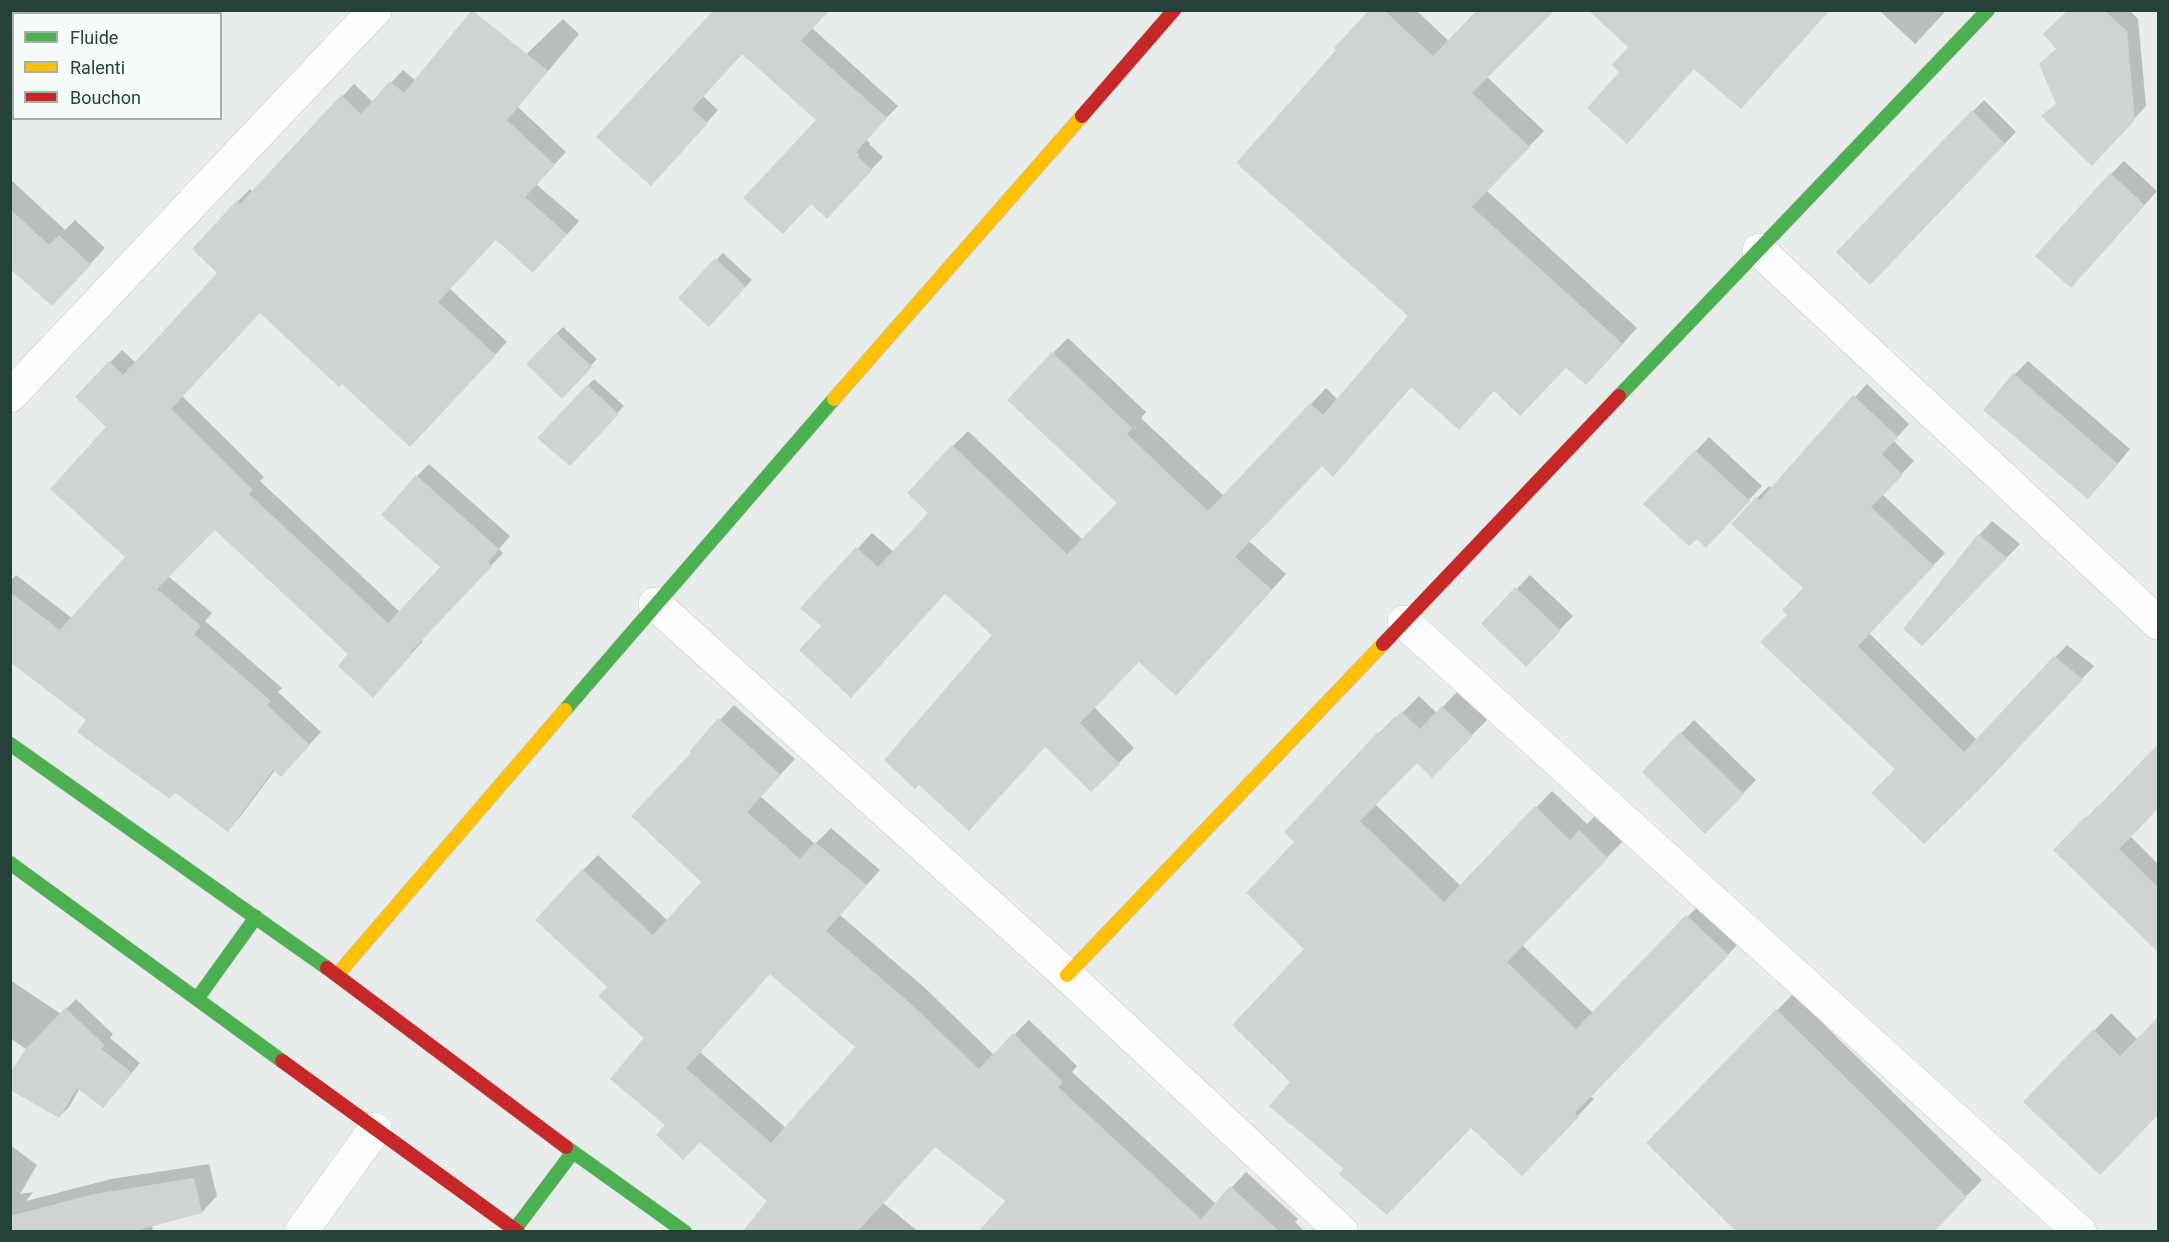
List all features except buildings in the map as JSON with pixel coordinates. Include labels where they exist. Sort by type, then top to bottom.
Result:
[{"type":"street","points":[[10,396],[375,10]]},
{"type":"street","points":[[337,975],[655,604],[1174,10]]},
{"type":"street","points":[[1067,975],[1988,10]]},
{"type":"street","points":[[1759,250],[2158,623]]},
{"type":"street","points":[[655,604],[1067,975],[1342,1232]]},
{"type":"street","points":[[1404,622],[2080,1232]]},
{"type":"street","points":[[10,744],[337,975],[573,1152],[685,1232]]},
{"type":"street","points":[[10,862],[516,1230],[573,1152]]},
{"type":"street","points":[[197,999],[256,917]]},
{"type":"street","points":[[301,1232],[375,1129]]},
{"type":"traffic: fast","points":[[1619,396],[1988,10]]},
{"type":"traffic: fast","points":[[565,710],[834,399]]},
{"type":"traffic: fast","points":[[10,744],[327,968]]},
{"type":"traffic: fast","points":[[10,863],[282,1061]]},
{"type":"traffic: fast","points":[[197,999],[256,917]]},
{"type":"traffic: fast","points":[[566,1147],[685,1232]]},
{"type":"traffic: fast","points":[[515,1229],[573,1152]]},
{"type":"traffic: slow","points":[[834,399],[1082,116]]},
{"type":"traffic: slow","points":[[1067,975],[1383,644]]},
{"type":"traffic: slow","points":[[337,975],[565,710]]},
{"type":"traffic: jam","points":[[1082,116],[1174,10]]},
{"type":"traffic: jam","points":[[1383,644],[1619,396]]},
{"type":"traffic: jam","points":[[327,968],[566,1147]]},
{"type":"traffic: jam","points":[[282,1061],[518,1232]]}]
